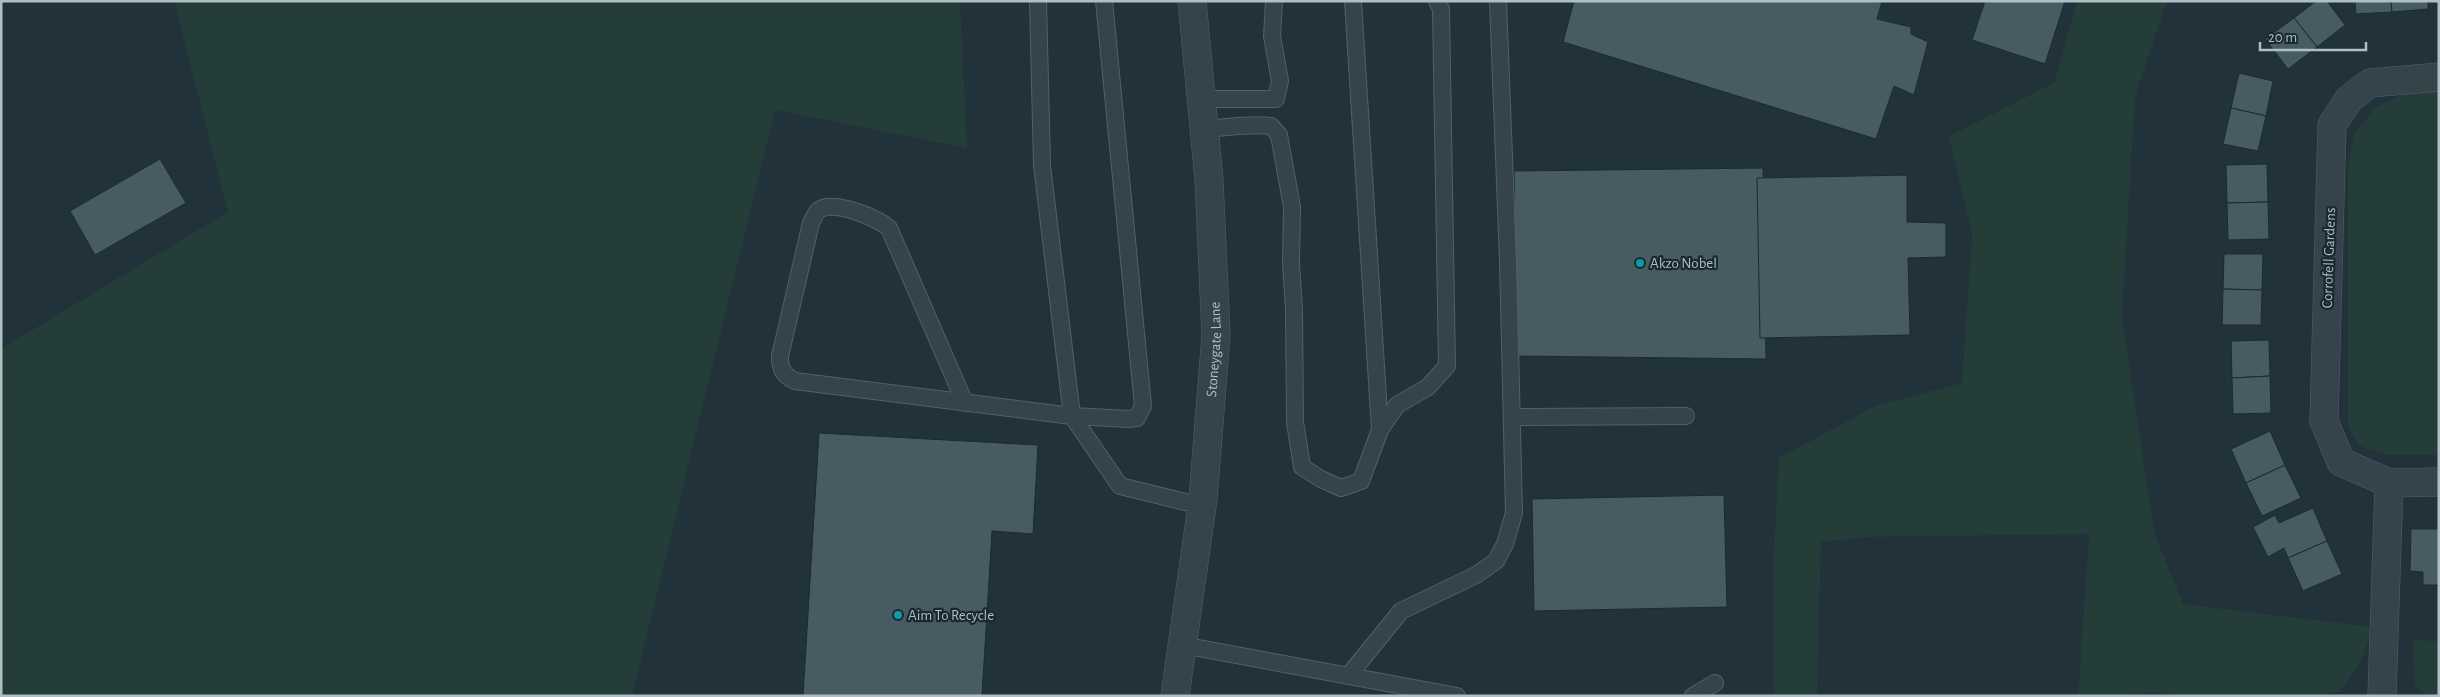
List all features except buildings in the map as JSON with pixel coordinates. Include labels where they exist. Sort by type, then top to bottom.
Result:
[{"type":"street","name":"Stoneygate Lane","points":[[1175,696],[1202,506],[1216,335],[1209,180],[1192,1]]},
{"type":"street","name":"Corrofell Gardens","points":[[2439,77],[2370,83],[2349,100],[2332,125],[2324,421],[2341,462],[2389,483],[2439,482]]},
{"type":"street","points":[[2382,696],[2389,483]]},
{"type":"lane","points":[[1038,1],[1042,165],[1072,416],[1120,486],[1202,506]]},
{"type":"lane","points":[[965,403],[889,228],[880,221],[840,207],[828,206],[819,210],[811,223],[780,356],[780,368],[785,376],[795,381],[965,403],[1072,416],[1137,418],[1143,406],[1104,1]]},
{"type":"lane","points":[[1201,99],[1276,99],[1280,81],[1272,36],[1274,1]]},
{"type":"lane","points":[[1353,1],[1380,430]]},
{"type":"lane","points":[[1204,128],[1235,124],[1260,124],[1271,126],[1279,135],[1292,207],[1291,264],[1294,309],[1296,422],[1302,467],[1340,488],[1361,482],[1380,430],[1397,405],[1428,387],[1447,366],[1444,94],[1441,9],[1438,1]]},
{"type":"lane","points":[[1349,675],[1401,611],[1476,575],[1496,561],[1505,544],[1514,513],[1498,1]]},
{"type":"lane","points":[[1512,417],[1686,416]]},
{"type":"lane","points":[[1182,644],[1349,675],[1383,689],[1457,696]]},
{"type":"lane","points":[[1693,696],[1715,683]]},
{"type":"green space","points":[[174,1],[960,1],[967,148],[775,110],[632,696],[1,696],[1,349],[228,212]]},
{"type":"green space","points":[[2077,1],[2167,1],[2135,97],[2122,316],[2154,532],[2183,604],[2373,627],[2359,665],[2339,692],[2312,696],[2201,696],[2156,693],[2078,696],[2089,534],[1869,537],[1821,542],[1817,696],[1774,696],[1774,553],[1779,458],[1875,406],[1962,383],[1972,235],[1949,136],[2054,83]]},
{"type":"green space","points":[[2439,89],[2439,455],[2387,455],[2360,446],[2348,427],[2348,166],[2354,134],[2375,108],[2411,91]]},
{"type":"green space","points":[[2413,640],[2439,641],[2439,696],[2424,696],[2415,685]]},
{"type":"place","name":"Akzo Nobel","points":[[1640,263]]},
{"type":"place","name":"Aim To Recycle","points":[[898,615]]}]
